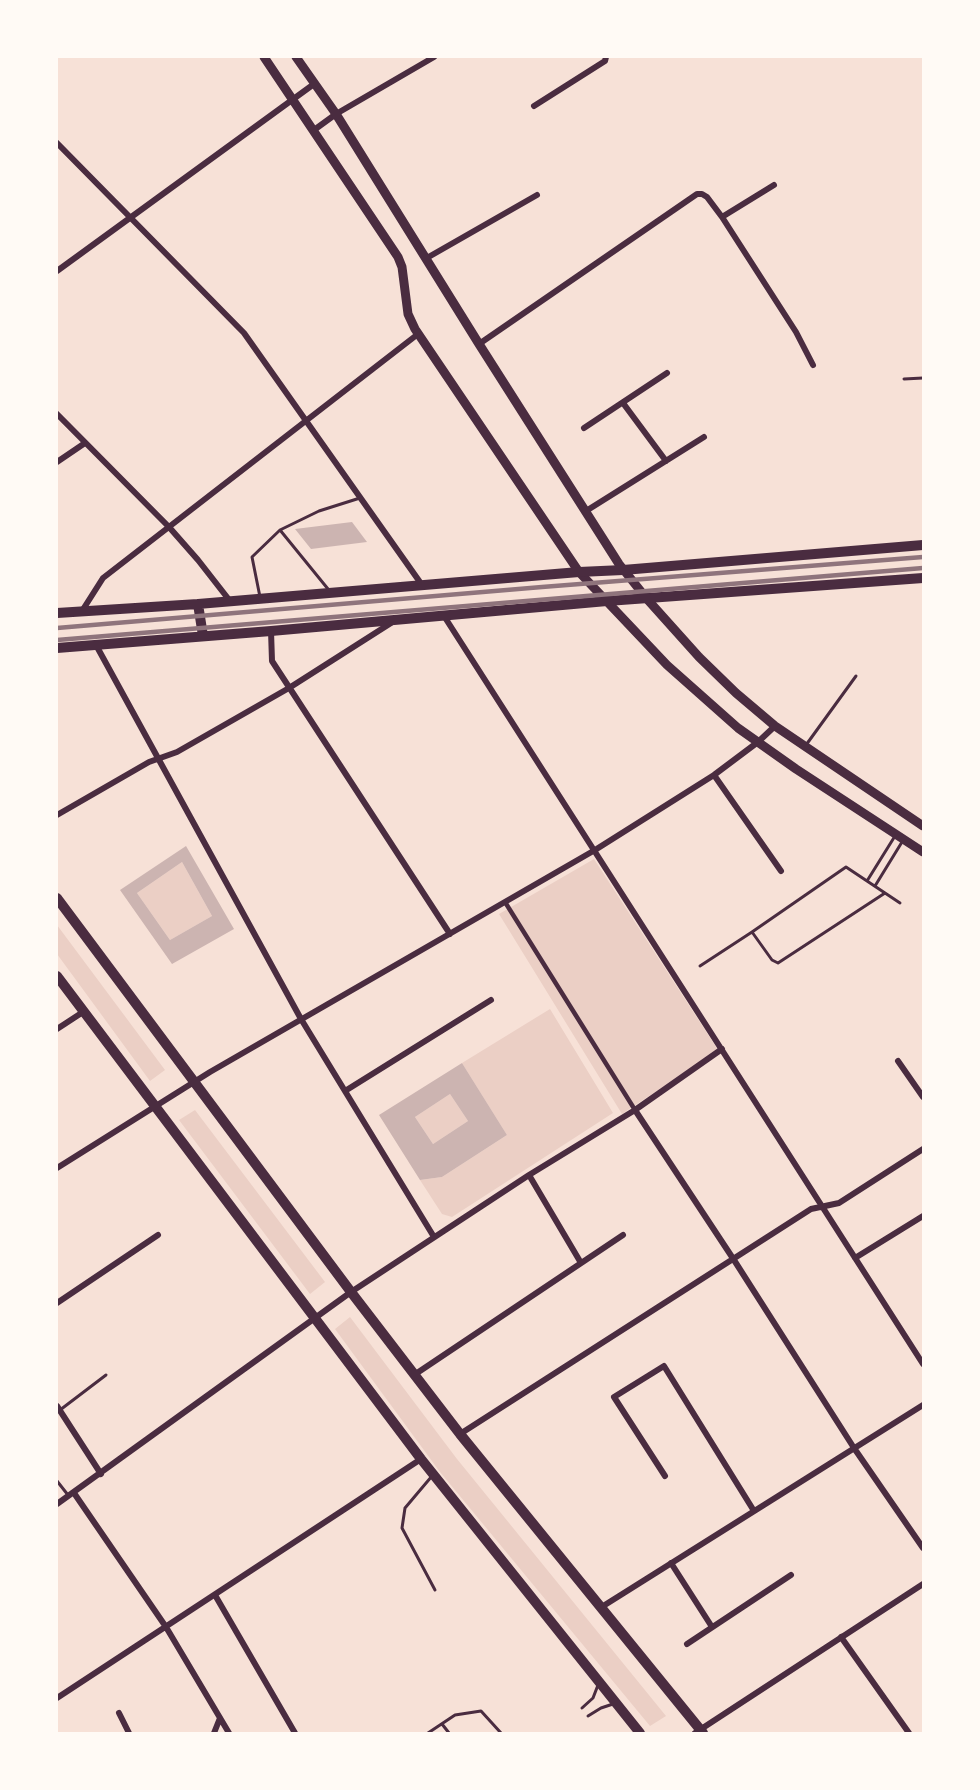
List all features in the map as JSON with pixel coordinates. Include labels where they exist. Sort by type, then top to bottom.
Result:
[{"type":"main road","points":[[264,57],[398,256],[402,267],[408,314],[418,334],[579,572],[667,665],[738,728],[923,852]]},
{"type":"main road","points":[[296,57],[336,114],[425,259],[623,570],[699,657],[774,726],[923,826]]},
{"type":"main road","points":[[57,613],[198,604],[923,545]]},
{"type":"main road","points":[[57,648],[607,601],[923,578]]},
{"type":"main road","points":[[198,604],[203,636]]},
{"type":"main road","points":[[57,898],[414,1375],[699,1732]]},
{"type":"main road","points":[[57,976],[421,1459],[640,1733]]},
{"type":"street","points":[[314,130],[336,114],[434,57]]},
{"type":"street","points":[[534,106],[605,62],[606,58]]},
{"type":"street","points":[[57,271],[314,84]]},
{"type":"street","points":[[57,143],[244,333],[423,586]]},
{"type":"street","points":[[722,217],[774,185]]},
{"type":"street","points":[[479,344],[697,194],[702,194],[707,197],[722,217],[796,332],[813,364]]},
{"type":"street","points":[[425,259],[537,195]]},
{"type":"street","points":[[82,611],[103,578],[418,334]]},
{"type":"street","points":[[584,428],[667,373]]},
{"type":"street","points":[[623,403],[666,461]]},
{"type":"street","points":[[57,414],[169,527],[230,601]]},
{"type":"street","points":[[586,511],[704,437]]},
{"type":"street","points":[[57,462],[85,442]]},
{"type":"street","points":[[444,615],[923,1364]]},
{"type":"street","points":[[57,815],[149,762],[177,752],[290,687],[396,620]]},
{"type":"street","points":[[271,631],[272,661],[450,934]]},
{"type":"street","points":[[96,645],[302,1019],[434,1237]]},
{"type":"street","points":[[57,1168],[194,1082],[595,850],[714,775],[758,742],[774,726]]},
{"type":"street","points":[[714,775],[781,871]]},
{"type":"street","points":[[505,902],[635,1110],[854,1448],[923,1548]]},
{"type":"street","points":[[345,1091],[492,1000]]},
{"type":"street","points":[[57,1029],[83,1012]]},
{"type":"street","points":[[57,1504],[351,1292],[529,1175],[635,1110],[722,1049]]},
{"type":"street","points":[[898,1060],[923,1097]]},
{"type":"street","points":[[460,1434],[811,1209],[839,1203],[923,1149]]},
{"type":"street","points":[[529,1175],[581,1263]]},
{"type":"street","points":[[855,1258],[922,1218]]},
{"type":"street","points":[[57,1303],[158,1235]]},
{"type":"street","points":[[414,1375],[623,1235]]},
{"type":"street","points":[[665,1476],[614,1397],[663,1366],[754,1511]]},
{"type":"street","points":[[600,1608],[923,1405]]},
{"type":"street","points":[[58,1408],[101,1474]]},
{"type":"street","points":[[57,1698],[421,1459]]},
{"type":"street","points":[[71,1494],[166,1627],[229,1733]]},
{"type":"street","points":[[671,1563],[712,1627]]},
{"type":"street","points":[[687,1644],[792,1575]]},
{"type":"street","points":[[699,1732],[923,1584]]},
{"type":"street","points":[[215,1595],[296,1733]]},
{"type":"street","points":[[841,1637],[909,1733]]},
{"type":"street","points":[[119,1713],[129,1733]]},
{"type":"street","points":[[214,1733],[220,1718]]},
{"type":"lane","points":[[904,379],[923,378]]},
{"type":"lane","points":[[261,598],[252,557],[280,530],[319,511],[360,498]]},
{"type":"lane","points":[[280,530],[332,593]]},
{"type":"lane","points":[[804,747],[856,676]]},
{"type":"lane","points":[[867,880],[900,837]]},
{"type":"lane","points":[[875,886],[900,837]]},
{"type":"lane","points":[[700,966],[846,867],[900,903]]},
{"type":"lane","points":[[752,932],[772,960],[778,963],[885,893]]},
{"type":"lane","points":[[58,1408],[106,1375]]},
{"type":"lane","points":[[433,1474],[405,1508],[402,1528],[435,1590]]},
{"type":"lane","points":[[57,1481],[71,1494]]},
{"type":"lane","points":[[582,1708],[593,1698],[598,1683]]},
{"type":"lane","points":[[588,1716],[615,1703]]},
{"type":"lane","points":[[428,1733],[455,1715],[481,1711],[501,1733]]},
{"type":"lane","points":[[442,1724],[448,1733]]},
{"type":"shaded area","points":[[594,859],[718,1050],[622,1114],[499,914]]},
{"type":"shaded area","points":[[182,862],[212,916],[170,940],[137,893]]},
{"type":"shaded area","points":[[57,925],[165,1070],[150,1081],[57,954]]},
{"type":"shaded area","points":[[550,1009],[613,1113],[452,1217],[442,1214],[420,1180],[442,1177],[507,1135],[462,1063]]},
{"type":"shaded area","points":[[450,1094],[468,1121],[433,1144],[415,1117]]},
{"type":"shaded area","points":[[195,1110],[325,1282],[310,1294],[179,1120]]},
{"type":"shaded area","points":[[350,1317],[457,1459],[666,1716],[650,1726],[440,1472],[335,1329]]},
{"type":"building","points":[[352,522],[367,542],[311,549],[295,529]]},
{"type":"building","points":[[186,846],[234,929],[172,964],[120,890]],"holes":[[[182,862],[212,916],[170,940],[137,893]]]},
{"type":"building","points":[[462,1063],[507,1135],[442,1177],[420,1180],[379,1115]],"holes":[[[450,1094],[468,1121],[433,1144],[415,1117]]]},
{"type":"railway","points":[[57,628],[923,557]]},
{"type":"railway","points":[[57,640],[923,568]]}]
